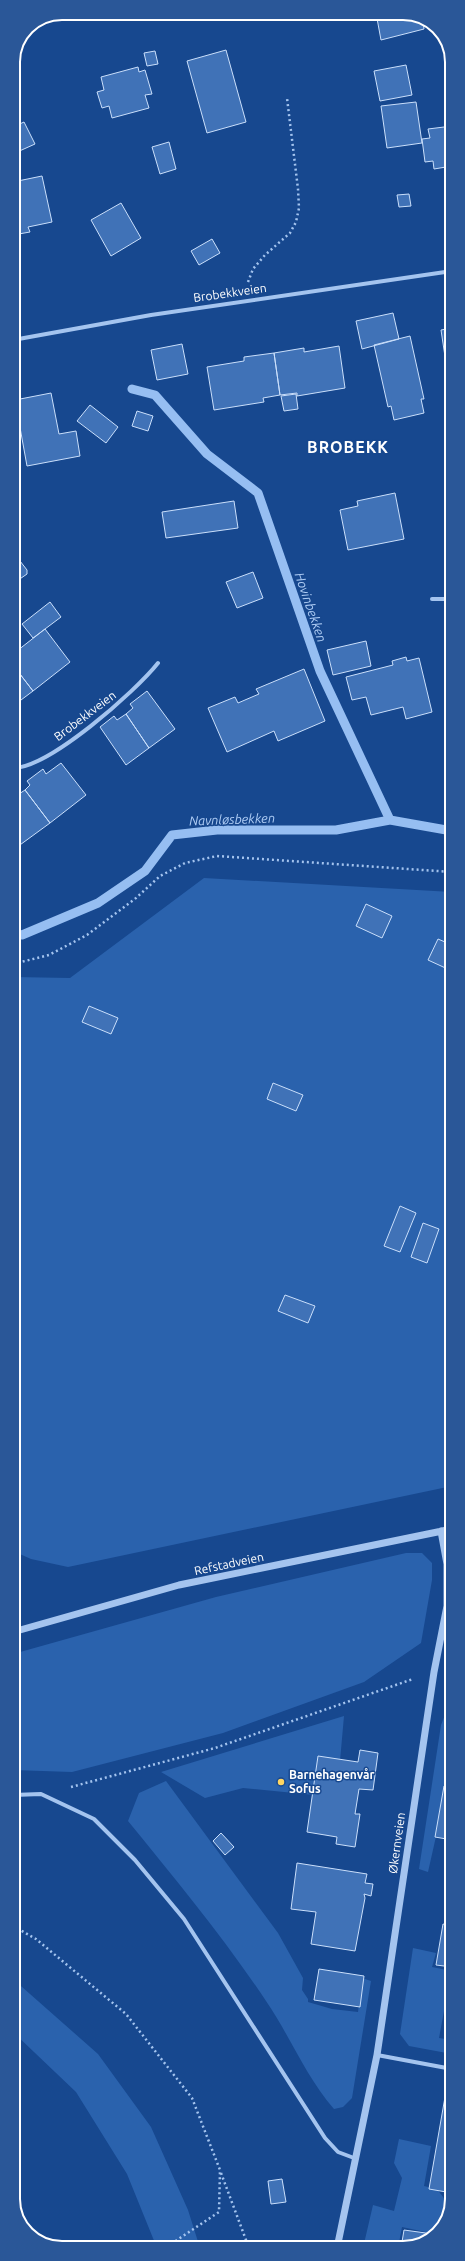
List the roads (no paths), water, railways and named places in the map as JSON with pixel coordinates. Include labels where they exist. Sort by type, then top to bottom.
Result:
[{"type":"street","name":"Brobekkveien","points":[[20,339],[151,315],[445,272]]},
{"type":"street","points":[[432,599],[445,599]]},
{"type":"street","name":"Brobekkveien","points":[[20,768],[38,762],[128,696],[158,663]]},
{"type":"street","name":"Refstadveien","points":[[20,1630],[179,1586],[445,1530]]},
{"type":"street","name":"Økernveien","points":[[442,1531],[445,1551]]},
{"type":"street","name":"Økernveien","points":[[338,2241],[354,2158],[377,2055],[434,1672],[445,1616]]},
{"type":"street","points":[[20,1794],[42,1794],[94,1819],[135,1860],[184,1919],[325,2138],[338,2152],[354,2158]]},
{"type":"street","points":[[377,2055],[445,2068]]},
{"type":"waterway","name":"Hovinbekken","points":[[132,389],[155,395],[207,454],[258,493],[320,671],[390,820],[445,830]]},
{"type":"waterway","name":"Navnløsbekken","points":[[20,935],[98,903],[145,871],[172,835],[217,830],[336,830],[390,820]]},
{"type":"place","name":"Barnehagenvår Sofus","points":[[281,1782]]},
{"type":"district","name":"BROBEKK","points":[[348,447]]}]
